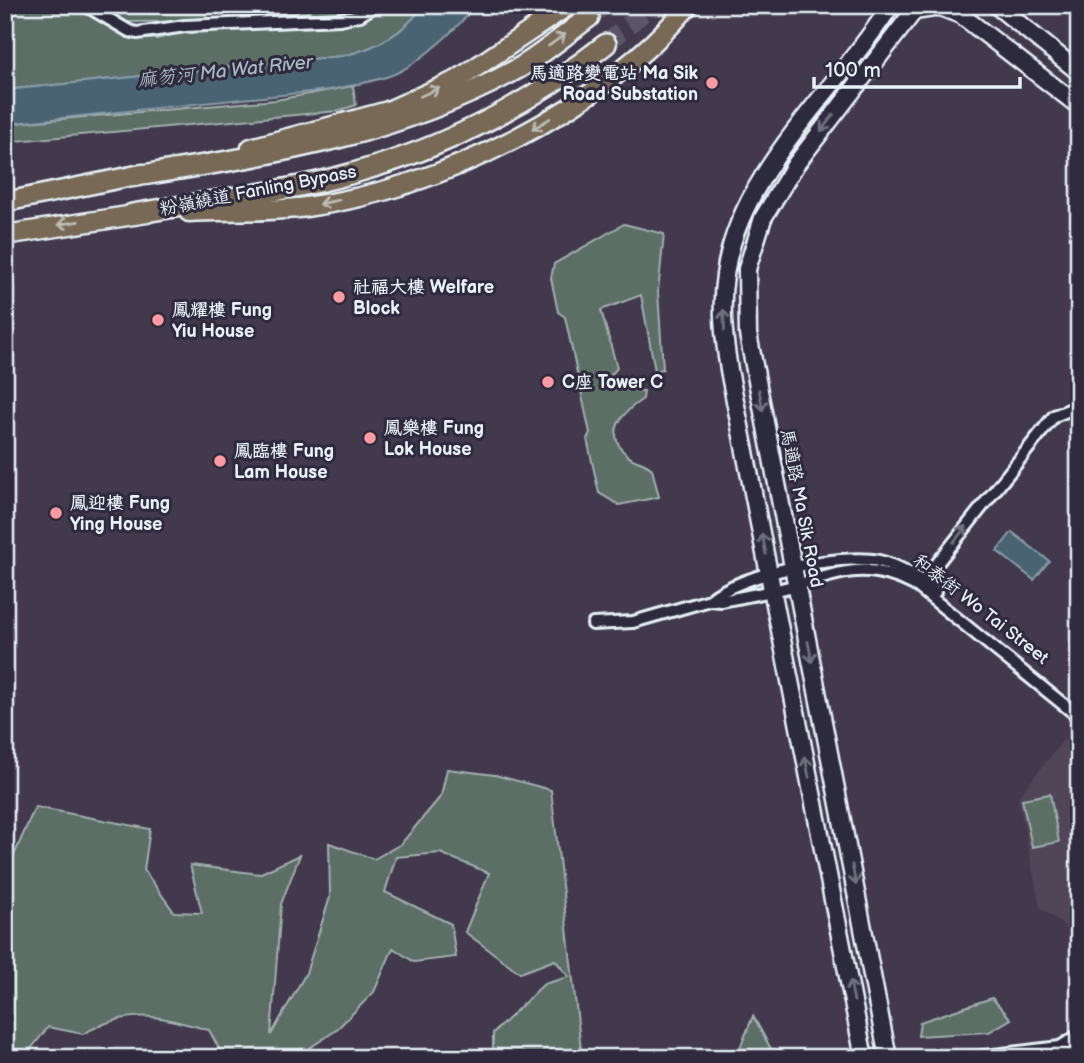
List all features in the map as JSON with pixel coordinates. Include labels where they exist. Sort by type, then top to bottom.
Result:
[{"type":"highway","name":"粉嶺繞道 Fanling Bypass","points":[[130,177],[293,151],[383,126],[453,100],[521,67],[589,18]]},
{"type":"highway","name":"粉嶺繞道 Fanling Bypass","points":[[132,214],[323,180],[393,161],[463,134],[507,113],[566,75],[606,44]]},
{"type":"main road","points":[[130,177],[317,133],[388,111],[457,80],[569,5]]},
{"type":"main road","points":[[132,214],[306,208],[433,174],[502,146],[575,103],[668,31],[690,5]]},
{"type":"main road","points":[[864,1058],[727,355],[723,307],[725,273],[736,232],[755,191],[891,5]]},
{"type":"main road","points":[[996,5],[1079,72]]},
{"type":"main road","name":"馬適路 Ma Sik Road","points":[[888,1058],[748,334],[746,287],[751,251],[763,218],[782,183],[914,11],[940,7],[955,10]]},
{"type":"main road","points":[[955,10],[1079,106]]},
{"type":"main road","name":"粉嶺繞道 Fanling Bypass","points":[[5,202],[130,177]]},
{"type":"main road","name":"粉嶺繞道 Fanling Bypass","points":[[5,235],[132,214]]},
{"type":"street","points":[[85,5],[137,33],[185,26],[340,19],[359,15],[376,5]]},
{"type":"street","points":[[920,584],[1054,416],[1079,406]]},
{"type":"street","name":"和泰街 Wo Tai Street","points":[[771,583],[859,559],[898,566],[1079,717]]},
{"type":"street","name":"和泰街 Wo Tai Street","points":[[771,583],[796,577],[862,569],[895,575],[920,584],[1079,708]]},
{"type":"street","points":[[593,625],[633,622],[771,583]]},
{"type":"street","points":[[710,600],[730,587],[771,583]]},
{"type":"street","points":[[1060,1047],[1079,1035]]},
{"type":"street","points":[[969,1058],[1060,1047],[1079,1049]]},
{"type":"shaded area","points":[[1064,739],[1079,752],[1079,938],[1040,907],[1018,797]]},
{"type":"green space","points":[[5,5],[214,5],[203,21],[130,22],[113,28],[132,39],[157,39],[196,29],[308,26],[316,17],[310,12],[283,14],[279,6],[269,5],[424,5],[398,32],[367,49],[342,56],[5,90]]},
{"type":"green space","points":[[353,86],[356,105],[338,111],[5,142],[5,124],[276,100]]},
{"type":"green space","points":[[624,224],[664,234],[658,292],[663,369],[655,371],[641,295],[601,310],[617,368],[611,375],[613,389],[644,391],[643,399],[629,410],[618,424],[617,439],[628,456],[652,469],[659,497],[619,505],[599,493],[587,439],[590,433],[565,317],[558,312],[551,278],[554,264]]},
{"type":"green space","points":[[447,769],[495,775],[551,790],[582,1058],[493,1058],[493,1033],[544,984],[569,977],[555,960],[520,973],[465,932],[489,873],[440,853],[396,857],[385,892],[451,924],[456,957],[414,962],[393,948],[374,992],[335,1031],[308,1049],[224,1058],[209,1030],[159,1018],[131,1017],[116,1020],[83,1034],[48,1027],[24,1058],[5,1058],[5,876],[35,807],[150,829],[144,870],[174,912],[202,913],[190,865],[259,874],[300,855],[281,904],[271,1035],[306,973],[330,897],[329,843],[374,859],[401,844],[441,796]]},
{"type":"green space","points":[[1050,794],[1059,842],[1032,847],[1022,799]]},
{"type":"green space","points":[[992,998],[1011,1019],[989,1032],[918,1036],[920,1022]]},
{"type":"green space","points":[[753,1016],[776,1058],[736,1058]]},
{"type":"water","name":"麻笏河 Ma Wat River","points":[[424,5],[475,5],[460,24],[425,54],[402,70],[377,80],[329,90],[5,124],[5,90],[342,56],[388,39],[408,24]]},
{"type":"water","points":[[1012,532],[1049,561],[1034,580],[997,551]]},
{"type":"tunnel","points":[[589,17],[604,5]]},
{"type":"tunnel","points":[[606,44],[652,5]]},
{"type":"place","name":"馬適路變電站 Ma Sik Road Substation","points":[[712,83]]},
{"type":"place","name":"社福大樓 Welfare Block","points":[[339,297]]},
{"type":"place","name":"鳳耀樓 Fung Yiu House","points":[[158,320]]},
{"type":"place","name":"C座 Tower C","points":[[548,382]]},
{"type":"place","name":"鳳樂樓 Fung Lok House","points":[[370,438]]},
{"type":"place","name":"鳳臨樓 Fung Lam House","points":[[220,461]]},
{"type":"place","name":"鳳迎樓 Fung Ying House","points":[[56,513]]}]
